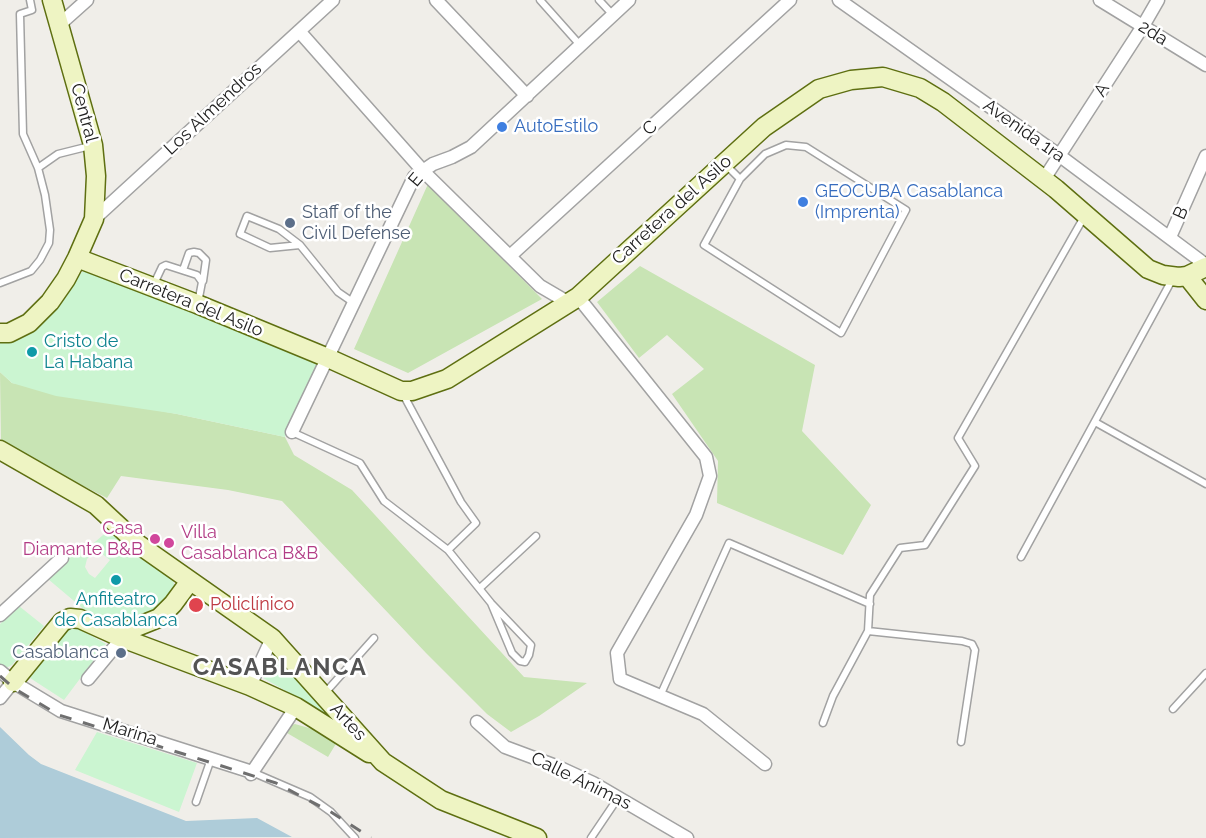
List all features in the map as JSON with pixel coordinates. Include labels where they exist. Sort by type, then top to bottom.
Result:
[{"type":"street","name":"Central","points":[[52,0],[93,145],[96,176],[93,224]]},
{"type":"street","points":[[59,25],[87,0]]},
{"type":"street","name":"Los Almendros","points":[[93,224],[333,0]]},
{"type":"street","points":[[436,0],[527,96]]},
{"type":"street","points":[[613,15],[618,0]]},
{"type":"street","name":"E","points":[[292,432],[414,177],[433,164],[471,147],[629,0]]},
{"type":"street","name":"C","points":[[510,256],[790,0]]},
{"type":"street","name":"Avenida 1ra","points":[[839,0],[1060,156],[1206,266]]},
{"type":"street","name":"2da","points":[[1100,0],[1206,65]]},
{"type":"street","name":"A","points":[[1044,179],[1143,27],[1158,0]]},
{"type":"street","points":[[299,31],[423,171],[540,286],[573,300],[706,457],[710,476],[696,515],[617,653],[620,679],[703,714],[765,764]]},
{"type":"street","points":[[920,88],[938,69]]},
{"type":"street","name":"Carretera del Asilo","points":[[93,224],[96,252],[93,264],[328,358],[401,391],[412,391],[447,378],[573,300],[764,127],[819,89],[850,80],[884,77],[920,88],[943,102],[1044,179],[1148,269],[1180,277]]},
{"type":"street","name":"B","points":[[1170,237],[1206,156]]},
{"type":"street","points":[[0,333],[9,333],[29,323],[50,302],[66,279],[82,267],[93,264],[93,224]]},
{"type":"street","points":[[1180,277],[1193,262],[1189,252]]},
{"type":"street","points":[[1180,277],[1206,266]]},
{"type":"street","points":[[1180,277],[1206,300]]},
{"type":"street","name":"Artes","points":[[0,450],[96,505],[138,544],[272,638],[383,762],[441,800],[537,838]]},
{"type":"street","points":[[0,615],[62,558]]},
{"type":"street","points":[[88,679],[125,634],[159,618],[173,604],[190,580]]},
{"type":"street","points":[[0,698],[7,676],[62,622],[70,618],[80,619],[103,630],[125,634],[296,707],[383,762]]},
{"type":"street","points":[[250,686],[272,638]]},
{"type":"street","name":"Marina","points":[[7,676],[61,711],[252,773]]},
{"type":"street","points":[[252,773],[296,707]]},
{"type":"street","name":"Calle Ánimas","points":[[477,722],[505,747],[556,766],[618,798],[687,838]]},
{"type":"lane","points":[[0,283],[31,271],[49,243],[50,230],[45,195],[38,168],[23,134],[20,14],[32,10],[30,0]]},
{"type":"lane","points":[[540,0],[580,45]]},
{"type":"lane","points":[[599,0],[613,15]]},
{"type":"lane","points":[[38,168],[58,154],[93,145]]},
{"type":"lane","points":[[786,145],[806,147],[906,210],[841,333],[704,245],[740,179],[765,154],[786,145]]},
{"type":"lane","points":[[724,163],[740,179]]},
{"type":"lane","points":[[823,723],[833,696],[868,631],[870,596],[900,548],[925,545],[975,466],[958,438],[1086,214]]},
{"type":"lane","points":[[300,245],[270,248],[240,234],[247,216],[279,229],[300,245],[338,292],[354,303]]},
{"type":"lane","points":[[183,270],[189,253],[199,254],[206,260],[197,304]]},
{"type":"lane","points":[[153,287],[162,267],[166,265],[197,275],[202,282]]},
{"type":"lane","points":[[1021,557],[1095,422],[1180,277]]},
{"type":"lane","points":[[401,391],[461,502],[476,523],[448,550]]},
{"type":"lane","points":[[1095,422],[1206,484]]},
{"type":"lane","points":[[292,432],[360,463],[384,501],[448,550],[491,603],[531,645],[525,662],[520,661],[512,653],[491,603]]},
{"type":"lane","points":[[480,588],[536,536]]},
{"type":"lane","points":[[659,696],[729,543],[870,604]]},
{"type":"lane","points":[[868,631],[972,644],[975,650],[961,742]]},
{"type":"lane","points":[[323,695],[374,638]]},
{"type":"lane","points":[[1173,710],[1206,673]]},
{"type":"lane","points":[[196,802],[212,759]]},
{"type":"lane","points":[[252,773],[310,797],[331,812],[355,838]]},
{"type":"lane","points":[[591,838],[618,798]]},
{"type":"green space","points":[[428,184],[542,299],[408,373],[354,349]]},
{"type":"green space","points":[[640,266],[815,365],[802,431],[871,505],[843,555],[717,503],[718,461],[672,394],[704,369],[667,335],[639,358],[597,302]]},
{"type":"green space","points":[[85,270],[100,270],[320,361],[285,437],[177,414],[56,396],[12,383],[0,372],[0,337]]},
{"type":"green space","points":[[0,372],[12,383],[285,437],[294,455],[352,490],[524,677],[587,683],[511,732],[487,714],[426,653],[282,501],[228,490],[121,476],[107,498],[1,444]]},
{"type":"green space","points":[[110,529],[173,580],[175,589],[163,606],[132,622],[106,622],[93,617],[48,579],[75,546],[88,548]],"holes":[[[93,553],[101,553],[110,560],[95,578],[85,567],[87,559]]]},
{"type":"green space","points":[[19,606],[44,626],[12,665],[4,669],[0,665],[0,624]]},
{"type":"green space","points":[[70,627],[81,630],[106,644],[64,700],[30,678]]},
{"type":"green space","points":[[277,656],[351,735],[309,704],[263,678]]},
{"type":"green space","points":[[295,724],[340,737],[328,757],[287,733],[289,726]]},
{"type":"green space","points":[[97,732],[197,763],[179,812],[75,770]]},
{"type":"water","points":[[0,727],[41,764],[186,821],[257,818],[292,837],[0,838]]},
{"type":"railway","points":[[0,676],[15,689],[59,715],[276,783],[331,812],[371,838]]},
{"type":"place","name":"AutoEstilo","points":[[502,127]]},
{"type":"place","name":"GEOCUBA Casablanca (Imprenta)","points":[[803,202]]},
{"type":"place","name":"Staff of the Civil Defense","points":[[290,223]]},
{"type":"place","name":"Cristo de La Habana","points":[[32,352]]},
{"type":"place","name":"Casa Diamante B&B","points":[[155,539]]},
{"type":"place","name":"Villa Casablanca B&B","points":[[169,543]]},
{"type":"place","name":"Anfiteatro de Casablanca","points":[[116,580]]},
{"type":"place","name":"Policlínico","points":[[196,605]]},
{"type":"place","name":"Casablanca","points":[[121,653]]},
{"type":"district","name":"CASABLANCA","points":[[280,668]]}]
